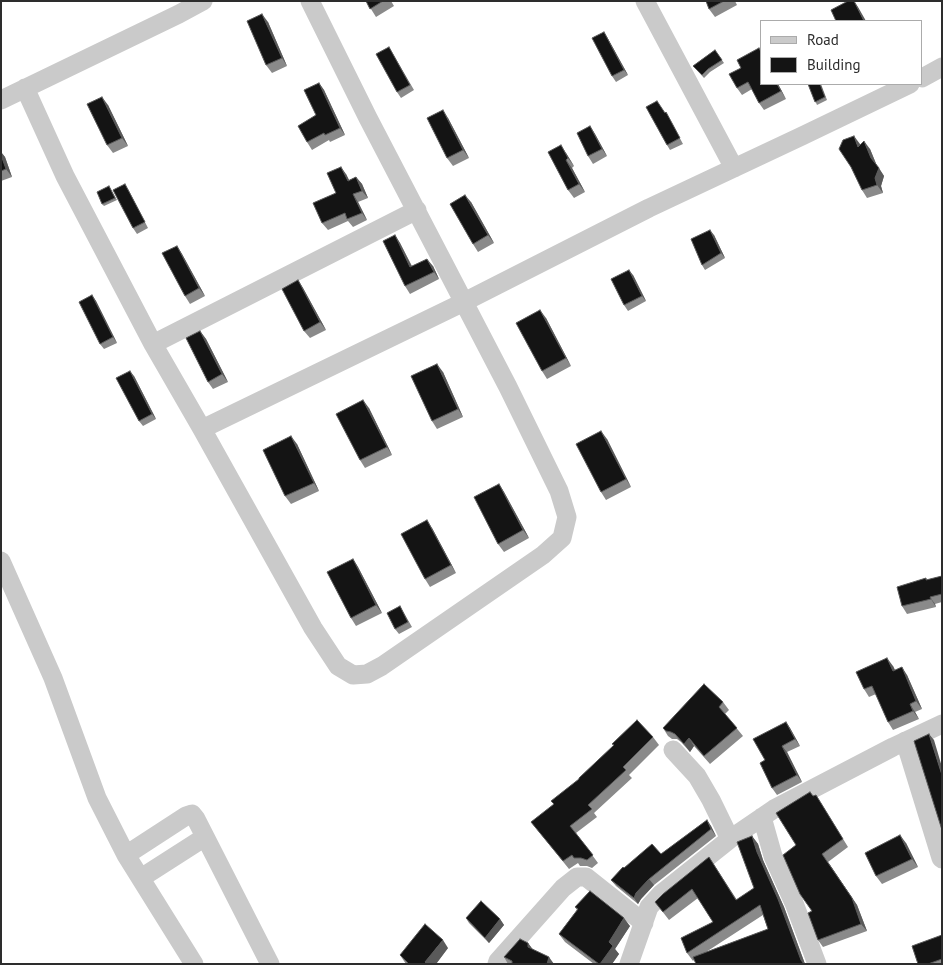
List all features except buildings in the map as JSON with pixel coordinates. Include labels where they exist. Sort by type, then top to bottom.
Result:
[{"type":"street","points":[[1,100],[176,8],[203,1]]},
{"type":"street","points":[[26,88],[65,176],[153,344],[313,628],[338,666],[353,675],[367,674],[382,666],[543,555],[562,538],[567,517],[559,491],[508,387],[368,118],[310,1]]},
{"type":"street","points":[[645,1],[734,168]]},
{"type":"street","points":[[923,77],[942,67]]},
{"type":"street","points":[[202,429],[464,302],[640,212],[908,85]]},
{"type":"street","points":[[153,344],[416,210]]},
{"type":"street","points":[[1,561],[53,678],[97,798],[126,854],[192,963]]},
{"type":"street","points":[[629,964],[649,908],[661,894],[730,839],[782,805],[942,724]]},
{"type":"street","points":[[905,742],[941,859]]},
{"type":"street","points":[[673,750],[697,776],[730,839]]},
{"type":"street","points":[[126,854],[192,814],[268,963]]},
{"type":"street","points":[[762,817],[773,856],[794,903],[817,964]]},
{"type":"street","points":[[141,878],[205,837]]},
{"type":"street","points":[[497,964],[563,888],[578,877],[586,876],[644,923]]}]
